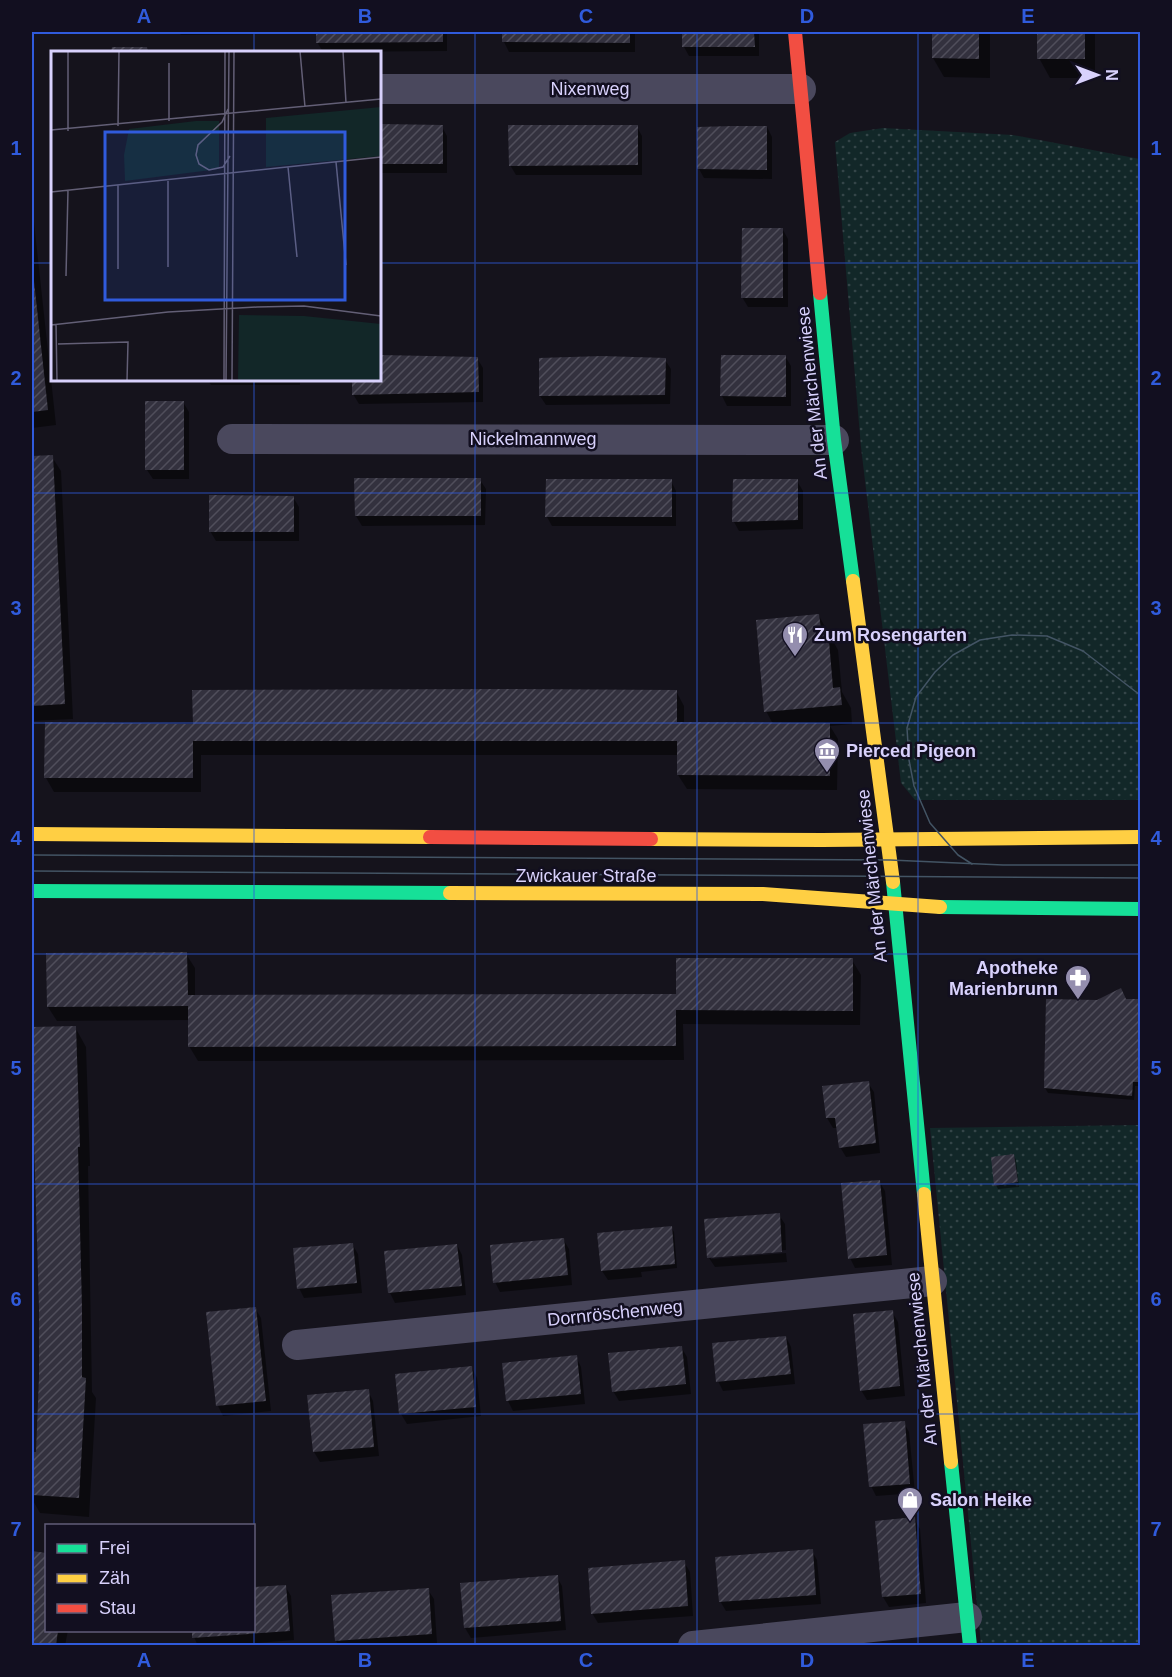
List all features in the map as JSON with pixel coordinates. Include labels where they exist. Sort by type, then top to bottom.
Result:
[{"type":"main road","name":"An der Märchenwiese","points":[[795,32],[834,440],[896,903],[906,1023],[968,1631]]},
{"type":"main road","name":"Zwickauer Straße","points":[[32,834],[888,840],[1140,837]]},
{"type":"main road","name":"Zwickauer Straße","points":[[32,891],[763,894],[933,907],[1140,909]]},
{"type":"street","name":"Nixenweg","points":[[381,89],[801,88]]},
{"type":"street","name":"Nickelmannweg","points":[[232,439],[834,440]]},
{"type":"street","name":"Dornröschenweg","points":[[297,1345],[932,1281]]},
{"type":"street","points":[[693,1646],[968,1631]]},
{"type":"green space","points":[[883,128],[1013,135],[1140,159],[1140,800],[915,800],[901,783],[861,447],[835,142],[850,133]]},
{"type":"green space","points":[[1140,1125],[1140,1645],[981,1645],[930,1128]]},
{"type":"building","points":[[316,32],[443,32],[443,42],[316,43]]},
{"type":"building","points":[[502,32],[630,32],[630,43],[502,42]]},
{"type":"building","points":[[682,32],[754,32],[755,47],[682,47]]},
{"type":"building","points":[[932,32],[979,32],[979,59],[932,58]]},
{"type":"building","points":[[1037,32],[1085,32],[1085,59],[1037,59]]},
{"type":"building","points":[[112,47],[147,47],[148,51],[111,51]]},
{"type":"building","points":[[381,124],[443,125],[443,164],[381,164]]},
{"type":"building","points":[[508,125],[638,125],[638,165],[509,166]]},
{"type":"building","points":[[767,126],[767,170],[697,169],[697,127]]},
{"type":"building","points":[[742,228],[783,228],[783,298],[741,298]]},
{"type":"building","points":[[32,272],[48,410],[32,412]]},
{"type":"building","points":[[381,355],[478,357],[479,392],[352,395],[352,381],[381,381]]},
{"type":"building","points":[[721,355],[786,355],[786,397],[720,396]]},
{"type":"building","points":[[602,356],[666,358],[665,395],[539,396],[539,358]]},
{"type":"building","points":[[145,401],[184,401],[184,470],[145,470]]},
{"type":"building","points":[[53,455],[65,704],[32,706],[32,456]]},
{"type":"building","points":[[354,478],[481,478],[481,516],[355,516]]},
{"type":"building","points":[[546,479],[672,479],[672,517],[545,517]]},
{"type":"building","points":[[733,479],[798,479],[798,520],[732,522]]},
{"type":"building","points":[[209,495],[294,496],[294,532],[209,532]]},
{"type":"building","name":"Zum Rosengarten","points":[[819,614],[821,629],[828,629],[833,688],[840,687],[842,705],[764,712],[756,620]]},
{"type":"building","points":[[192,690],[677,690],[677,722],[830,723],[830,776],[677,775],[677,741],[193,741],[193,778],[44,778],[45,722],[193,724]]},
{"type":"building","points":[[187,952],[188,995],[676,994],[676,958],[853,958],[853,1011],[676,1010],[676,1046],[188,1047],[188,1006],[47,1007],[46,953]]},
{"type":"building","points":[[1121,988],[1126,999],[1140,999],[1140,1082],[1133,1082],[1132,1096],[1044,1088],[1046,999],[1097,1000]]},
{"type":"building","points":[[76,1026],[80,1147],[78,1147],[82,1377],[86,1378],[79,1498],[32,1495],[32,1452],[36,1452],[39,1377],[39,1308],[34,1144],[32,1144],[32,1027]]},
{"type":"building","points":[[869,1081],[876,1143],[839,1148],[835,1118],[826,1118],[822,1086]]},
{"type":"building","points":[[1014,1154],[1018,1182],[994,1186],[991,1157]]},
{"type":"building","points":[[880,1180],[887,1255],[848,1259],[841,1183]]},
{"type":"building","points":[[780,1213],[782,1252],[707,1258],[704,1219]]},
{"type":"building","points":[[672,1226],[675,1264],[601,1271],[597,1233]]},
{"type":"building","points":[[564,1238],[568,1275],[493,1283],[490,1245]]},
{"type":"building","points":[[353,1243],[357,1283],[297,1289],[293,1248]]},
{"type":"building","points":[[457,1244],[462,1286],[388,1293],[384,1251]]},
{"type":"building","points":[[256,1307],[266,1401],[216,1406],[206,1312]]},
{"type":"building","points":[[893,1310],[900,1386],[860,1391],[853,1314]]},
{"type":"building","points":[[786,1336],[791,1374],[716,1382],[712,1343]]},
{"type":"building","points":[[682,1346],[686,1384],[612,1392],[608,1353]]},
{"type":"building","points":[[577,1355],[581,1394],[506,1401],[502,1363]]},
{"type":"building","points":[[472,1366],[476,1407],[399,1414],[395,1374]]},
{"type":"building","points":[[369,1389],[374,1447],[313,1452],[307,1395]]},
{"type":"building","points":[[905,1421],[910,1484],[869,1487],[863,1424]]},
{"type":"building","points":[[915,1517],[921,1594],[882,1597],[875,1521]]},
{"type":"building","points":[[813,1549],[816,1595],[719,1602],[715,1557]]},
{"type":"building","points":[[32,1551],[45,1553],[45,1632],[58,1632],[56,1646],[32,1646]]},
{"type":"building","points":[[685,1560],[688,1606],[591,1614],[588,1568]]},
{"type":"building","points":[[558,1575],[561,1621],[464,1628],[460,1583]]},
{"type":"building","points":[[286,1585],[290,1631],[192,1638],[192,1632],[255,1632],[255,1587]]},
{"type":"building","points":[[429,1588],[432,1634],[335,1641],[331,1595]]},
{"type":"tram line","points":[[972,864],[958,855],[930,823],[914,786],[909,760],[907,728],[916,697],[935,672],[953,655],[980,640],[1012,635],[1047,636],[1083,651],[1140,695]]},
{"type":"tram line","points":[[32,855],[890,860],[1003,865],[1140,865]]},
{"type":"tram line","points":[[32,871],[1140,878]]},
{"type":"traffic: fast","points":[[820,293],[834,440],[853,581]]},
{"type":"traffic: fast","points":[[893,882],[924,1194]]},
{"type":"traffic: fast","points":[[32,891],[450,893]]},
{"type":"traffic: fast","points":[[940,907],[1140,909]]},
{"type":"traffic: fast","points":[[951,1462],[970,1646]]},
{"type":"traffic: slow","points":[[853,581],[893,882]]},
{"type":"traffic: slow","points":[[32,834],[430,837]]},
{"type":"traffic: slow","points":[[651,839],[1140,837]]},
{"type":"traffic: slow","points":[[450,893],[763,894],[940,907]]},
{"type":"traffic: slow","points":[[924,1194],[951,1462]]},
{"type":"traffic: jam","points":[[795,32],[820,293]]},
{"type":"traffic: jam","points":[[430,837],[651,839]]},
{"type":"place","name":"Zum Rosengarten","points":[[795,658]]},
{"type":"place","name":"Pierced Pigeon","points":[[827,774]]},
{"type":"place","name":"Apotheke Marienbrunn","points":[[1078,1001]]},
{"type":"place","name":"Salon Heike","points":[[910,1523]]}]
